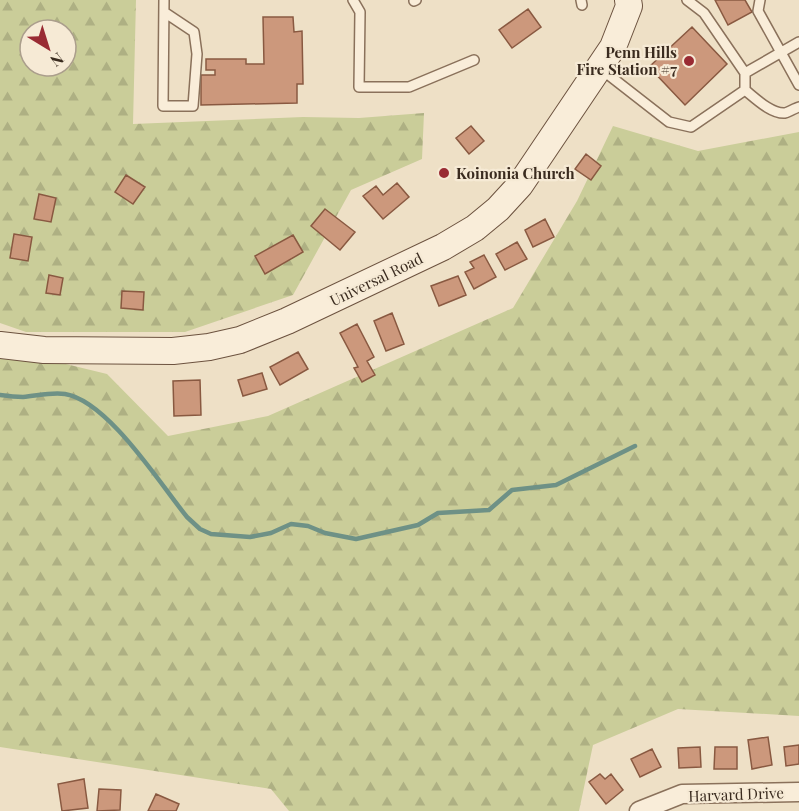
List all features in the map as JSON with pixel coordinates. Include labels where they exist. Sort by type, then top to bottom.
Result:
[{"type":"street","name":"Universal Road","points":[[0,345],[44,350],[172,351],[209,347],[240,340],[287,321],[443,246],[475,228],[498,209],[520,185],[613,47],[629,6],[628,0]]},
{"type":"street","name":"Harvard Drive","points":[[639,811],[682,794],[799,792]]},
{"type":"lane","points":[[164,0],[163,106],[193,106],[197,54],[194,32],[164,12]]},
{"type":"lane","points":[[353,0],[360,12],[359,87],[409,87],[474,60]]},
{"type":"lane","points":[[687,0],[704,13],[745,73],[745,90]]},
{"type":"lane","points":[[760,0],[758,11],[799,85]]},
{"type":"lane","points":[[745,73],[799,42]]},
{"type":"lane","points":[[600,67],[669,122],[691,127],[745,90]]},
{"type":"lane","points":[[745,90],[776,111],[785,113],[799,107]]},
{"type":"green space","points":[[0,0],[136,0],[133,124],[303,117],[359,118],[424,113],[422,159],[351,190],[293,295],[185,332],[26,332],[0,323]]},
{"type":"green space","points":[[613,126],[698,151],[799,132],[799,716],[678,709],[593,745],[579,811],[289,811],[271,789],[0,747],[0,348],[107,374],[168,436],[268,416],[513,308],[577,201]]},
{"type":"building","points":[[715,0],[745,0],[752,12],[728,25]]},
{"type":"building","points":[[528,9],[541,27],[512,48],[499,30]]},
{"type":"building","points":[[263,17],[293,17],[294,32],[302,31],[303,84],[297,84],[297,103],[201,105],[201,75],[215,75],[215,70],[206,70],[206,59],[246,59],[246,64],[264,64]]},
{"type":"building","points":[[692,27],[727,64],[685,105],[649,67]]},
{"type":"building","points":[[471,126],[484,141],[469,154],[456,138]]},
{"type":"building","points":[[586,154],[601,166],[591,180],[575,169]]},
{"type":"building","points":[[126,175],[145,187],[133,204],[115,192]]},
{"type":"building","points":[[397,183],[409,197],[383,219],[363,196],[376,186],[383,195]]},
{"type":"building","points":[[39,194],[56,198],[51,222],[34,219]]},
{"type":"building","points":[[325,209],[355,232],[340,250],[311,226]]},
{"type":"building","points":[[545,219],[554,237],[533,247],[525,230]]},
{"type":"building","points":[[14,234],[32,237],[28,261],[10,258]]},
{"type":"building","points":[[293,235],[303,252],[265,274],[255,256]]},
{"type":"building","points":[[517,242],[527,259],[505,270],[496,254]]},
{"type":"building","points":[[484,255],[496,277],[474,289],[465,272],[474,268],[470,262]]},
{"type":"building","points":[[49,275],[63,278],[60,295],[46,293]]},
{"type":"building","points":[[458,276],[466,295],[439,306],[431,286]]},
{"type":"building","points":[[122,291],[144,292],[143,310],[121,308]]},
{"type":"building","points":[[392,313],[404,344],[386,351],[374,321]]},
{"type":"building","points":[[357,324],[374,357],[367,361],[375,375],[362,382],[354,368],[358,367],[340,333]]},
{"type":"building","points":[[298,352],[308,369],[280,385],[270,367]]},
{"type":"building","points":[[262,373],[267,389],[243,396],[238,380]]},
{"type":"building","points":[[200,380],[201,415],[174,416],[173,381]]},
{"type":"building","points":[[768,737],[772,765],[752,769],[748,740]]},
{"type":"building","points":[[799,745],[799,764],[786,766],[784,747]]},
{"type":"building","points":[[700,747],[701,767],[679,768],[678,748]]},
{"type":"building","points":[[715,747],[737,747],[737,769],[714,769]]},
{"type":"building","points":[[652,749],[661,767],[640,777],[631,759]]},
{"type":"building","points":[[600,774],[605,779],[611,774],[623,790],[606,804],[589,782]]},
{"type":"building","points":[[84,779],[88,808],[62,811],[58,784]]},
{"type":"building","points":[[99,789],[121,790],[120,810],[97,811]]},
{"type":"building","points":[[156,794],[179,804],[176,811],[148,811]]},
{"type":"waterway","points":[[0,395],[23,397],[65,394],[81,400],[115,427],[148,465],[187,517],[200,529],[211,534],[250,537],[271,533],[291,524],[308,526],[325,533],[356,539],[418,525],[438,513],[489,510],[512,490],[556,485],[635,446]]},
{"type":"place","name":"Penn Hills Fire Station #7","points":[[689,61]]},
{"type":"place","name":"Koinonia Church","points":[[444,173]]}]
